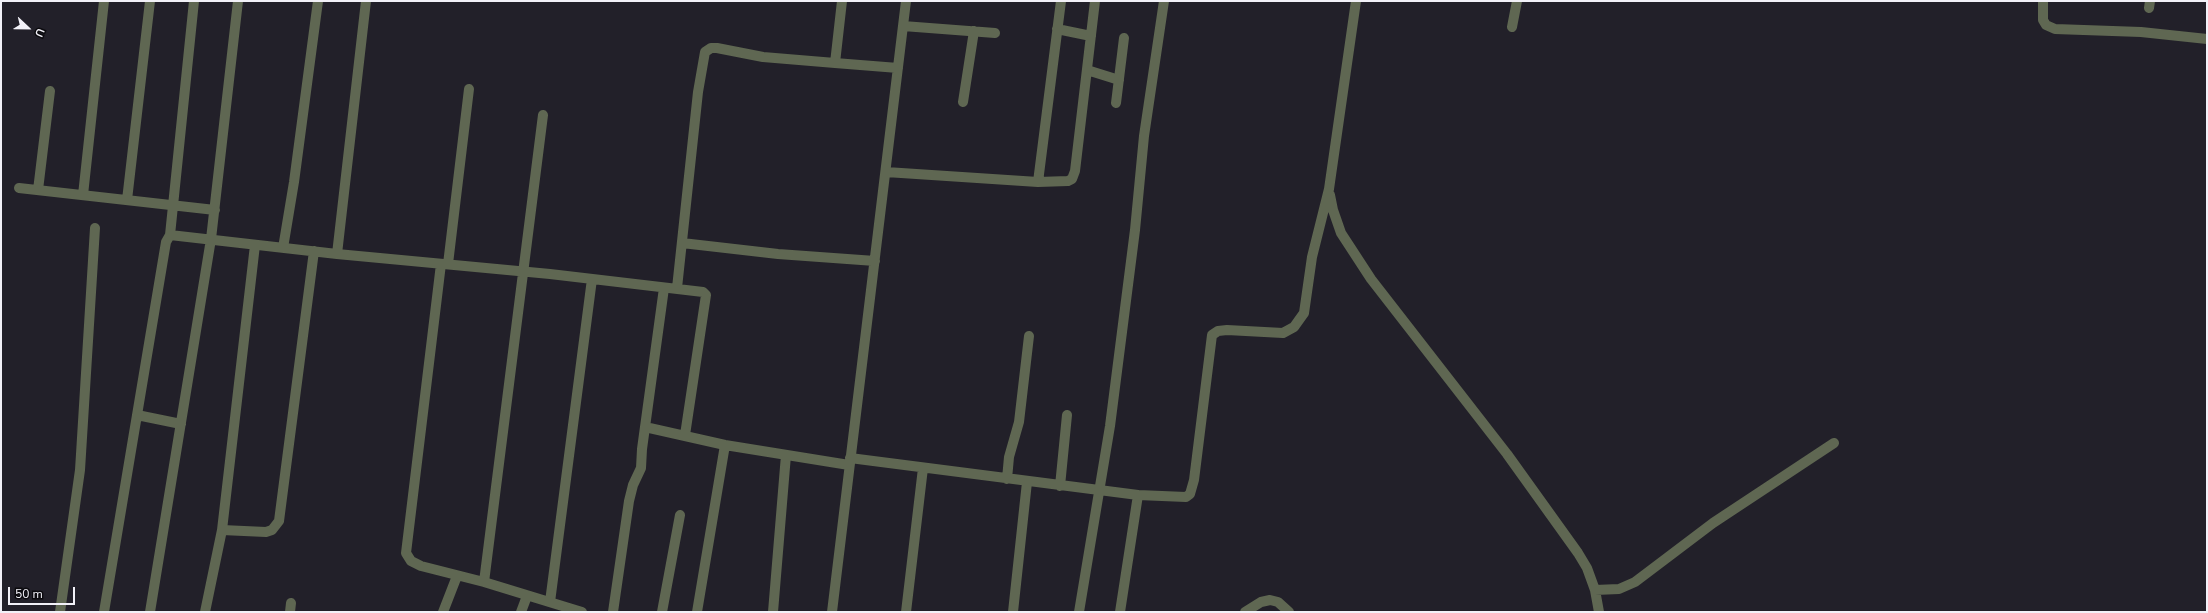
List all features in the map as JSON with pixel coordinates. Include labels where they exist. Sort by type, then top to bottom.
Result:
[{"type":"street","points":[[83,195],[104,1]]},
{"type":"street","points":[[127,200],[150,1]]},
{"type":"street","points":[[104,612],[166,242],[170,235],[194,1]]},
{"type":"street","points":[[150,612],[211,239],[238,1]]},
{"type":"street","points":[[284,241],[318,1]]},
{"type":"street","points":[[337,254],[366,1]]},
{"type":"street","points":[[835,63],[842,1]]},
{"type":"street","points":[[832,612],[906,1]]},
{"type":"street","points":[[1038,182],[1061,1]]},
{"type":"street","points":[[886,172],[1038,182],[1068,181],[1075,174],[1095,1]]},
{"type":"street","points":[[1079,612],[1112,411],[1144,136],[1164,1]]},
{"type":"street","points":[[645,427],[725,445],[786,455],[923,468],[1007,480],[1138,495],[1186,497],[1190,494],[1194,480],[1211,339],[1214,333],[1227,330],[1283,332],[1294,327],[1300,320],[1307,300],[1312,257],[1329,189],[1356,1]]},
{"type":"street","points":[[1512,27],[1517,1]]},
{"type":"street","points":[[2043,1],[2043,20],[2046,25],[2055,29],[2141,32],[2207,39]]},
{"type":"street","points":[[903,26],[995,32]]},
{"type":"street","points":[[1057,29],[1091,36]]},
{"type":"street","points":[[963,102],[974,31]]},
{"type":"street","points":[[1116,103],[1124,38]]},
{"type":"street","points":[[678,282],[698,92],[705,52],[711,48],[717,48],[763,57],[898,68]]},
{"type":"street","points":[[1087,70],[1119,80]]},
{"type":"street","points":[[469,89],[406,552],[411,561],[421,566],[484,582],[582,612]]},
{"type":"street","points":[[38,190],[50,91]]},
{"type":"street","points":[[484,582],[522,271],[543,116]]},
{"type":"street","points":[[19,188],[215,210]]},
{"type":"street","points":[[1329,189],[1333,210],[1342,232],[1363,268],[1507,454],[1578,553],[1587,568],[1595,590],[1599,612]]},
{"type":"street","points":[[60,612],[80,470],[95,228]]},
{"type":"street","points":[[170,235],[255,245],[284,241],[314,251],[337,254],[447,259],[522,271],[664,288],[678,282],[706,295],[685,435]]},
{"type":"street","points":[[682,243],[778,254],[875,261]]},
{"type":"street","points":[[205,612],[222,530],[255,245]]},
{"type":"street","points":[[222,530],[266,532],[272,530],[279,521],[314,251]]},
{"type":"street","points":[[550,602],[592,279]]},
{"type":"street","points":[[613,612],[629,501],[633,485],[641,468],[645,427],[664,288]]},
{"type":"street","points":[[1007,480],[1010,457],[1019,422],[1029,336]]},
{"type":"street","points":[[137,415],[181,424]]},
{"type":"street","points":[[1060,486],[1067,415]]},
{"type":"street","points":[[1595,590],[1619,590],[1635,582],[1712,523],[1834,443]]},
{"type":"street","points":[[697,612],[725,445]]},
{"type":"street","points":[[773,612],[786,455]]},
{"type":"street","points":[[906,612],[923,468]]},
{"type":"street","points":[[1013,612],[1028,482]]},
{"type":"street","points":[[1120,612],[1138,495]]},
{"type":"street","points":[[662,612],[680,515]]},
{"type":"street","points":[[443,612],[457,576]]},
{"type":"street","points":[[521,612],[527,596]]},
{"type":"street","points":[[1245,612],[1261,602],[1270,600],[1278,602],[1289,612]]}]
